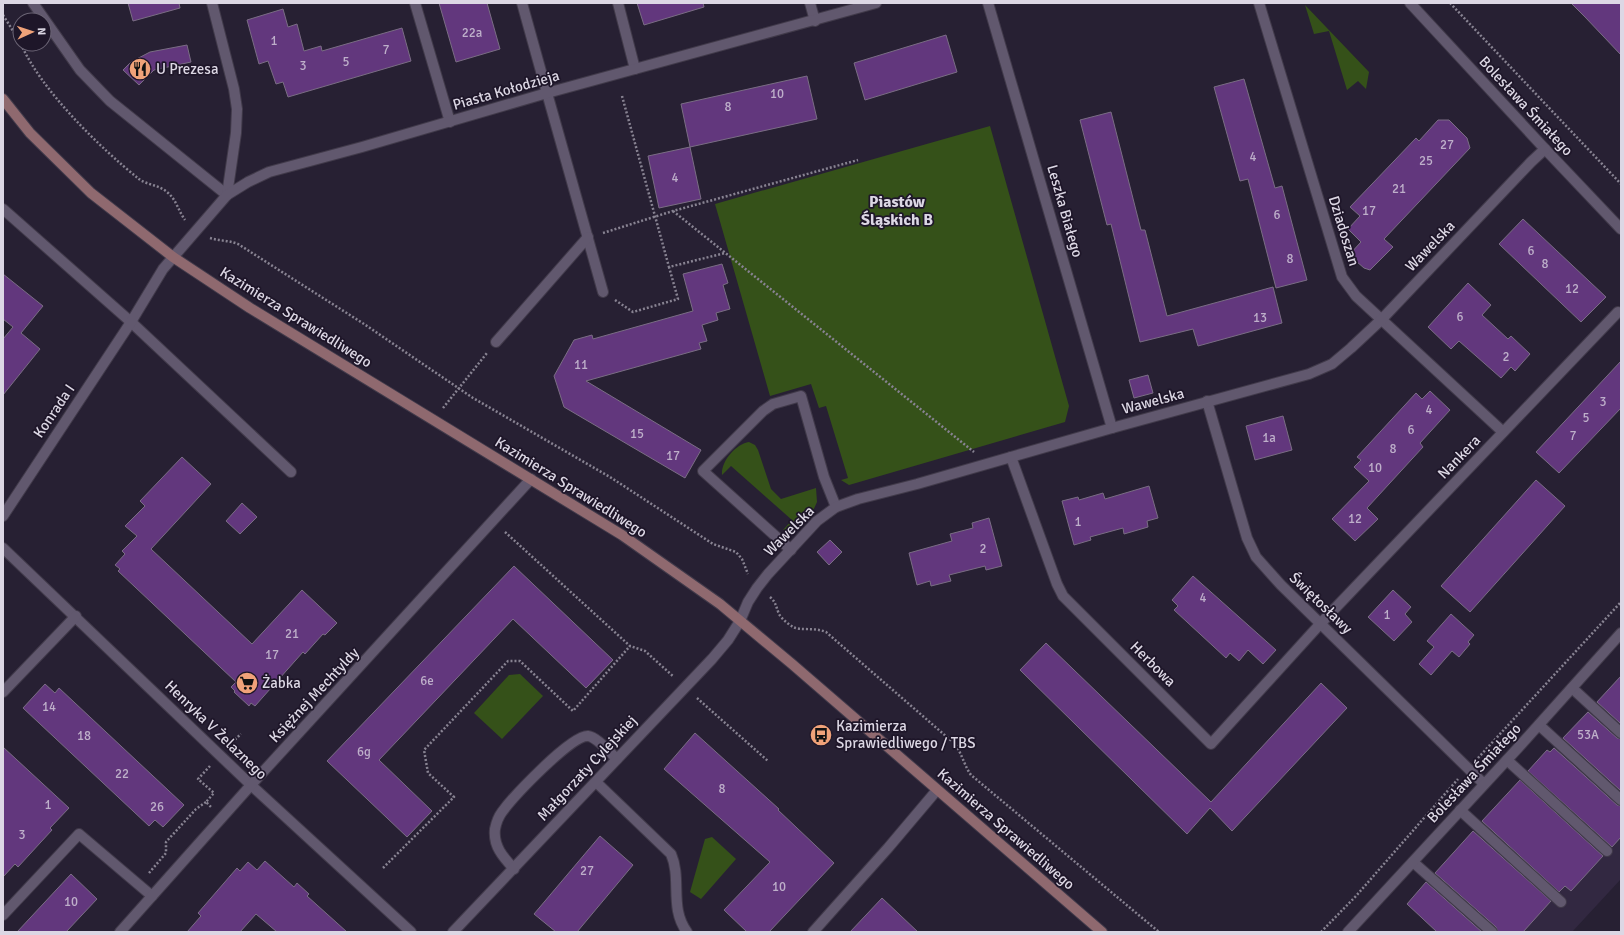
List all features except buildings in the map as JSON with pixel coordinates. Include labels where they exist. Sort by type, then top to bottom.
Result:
[{"type":"street","points":[[33,3],[80,70],[110,101],[226,195],[236,133],[237,109],[234,89],[212,3]]},
{"type":"street","points":[[415,3],[450,122]]},
{"type":"street","points":[[522,3],[603,292]]},
{"type":"street","points":[[618,3],[635,70]]},
{"type":"street","points":[[810,3],[815,21]]},
{"type":"street","name":"Piasta Kołodzieja","points":[[173,257],[226,195],[269,172],[450,122],[547,93],[815,21],[876,3]]},
{"type":"street","name":"Leszka Białego","points":[[988,3],[1112,428]]},
{"type":"street","name":"Dziadoszan","points":[[1259,3],[1342,277],[1356,296],[1382,318],[1503,432]]},
{"type":"street","name":"Bolesława Śmiałego","points":[[1410,3],[1621,229]]},
{"type":"street","name":"Kazimierza Sprawiedliwego","points":[[3,99],[30,133],[91,193],[173,257],[250,308],[622,535],[720,604],[792,664],[1102,932]]},
{"type":"street","name":"Wawelska","points":[[740,621],[748,602],[757,588],[817,521],[836,507],[858,499],[917,484],[1207,401],[1309,374],[1332,364],[1382,318],[1545,149]]},
{"type":"street","points":[[3,209],[131,322],[291,472]]},
{"type":"street","points":[[496,342],[588,237]]},
{"type":"street","name":"Konrada I","points":[[3,516],[131,322],[163,269],[173,257]]},
{"type":"street","name":"Nankera","points":[[1321,623],[1618,312]]},
{"type":"street","points":[[791,550],[703,471],[762,411],[773,404],[801,396],[824,477],[836,507]]},
{"type":"street","name":"Świętosławy","points":[[1207,401],[1241,518],[1256,557],[1281,585],[1484,784]]},
{"type":"street","name":"Herbowa","points":[[1011,456],[1057,584],[1063,596],[1211,744],[1321,623]]},
{"type":"street","name":"Księżnej Mechtyldy","points":[[120,932],[531,479]]},
{"type":"street","name":"Henryka V Żelaznego","points":[[3,548],[252,785],[410,932]]},
{"type":"street","points":[[3,692],[76,616]]},
{"type":"street","name":"Małgorzaty Cylejskiej","points":[[452,932],[514,869],[684,686],[712,658],[728,640],[740,621]]},
{"type":"street","name":"Bolesława Śmiałego","points":[[1348,932],[1621,634]]},
{"type":"street","points":[[1572,688],[1621,733]]},
{"type":"street","points":[[1539,725],[1621,800]]},
{"type":"street","points":[[514,869],[502,856],[496,844],[495,829],[500,813],[523,787],[545,765],[575,742],[586,736],[594,738],[617,759]]},
{"type":"street","points":[[1507,760],[1607,851]]},
{"type":"street","points":[[596,782],[671,854],[675,863],[677,913],[680,923],[687,932]]},
{"type":"street","points":[[813,932],[937,790]]},
{"type":"street","points":[[1460,810],[1561,902]]},
{"type":"street","points":[[3,915],[79,834],[152,896]]},
{"type":"street","points":[[1413,862],[1492,932]]},
{"type":"path","points":[[1450,3],[1621,184]]},
{"type":"path","points":[[3,15],[12,30]]},
{"type":"path","points":[[25,52],[31,64],[67,110],[109,152],[141,180],[166,191],[177,204],[185,220],[197,230],[217,240],[229,240],[238,244],[364,324],[459,388],[610,477],[713,544],[736,552],[742,559],[751,581],[757,588],[772,599],[776,605],[779,615],[798,629],[819,629],[826,632],[955,744],[960,751],[966,768],[971,775],[1159,932]]},
{"type":"path","points":[[603,292],[633,312],[678,299],[622,96]]},
{"type":"path","points":[[588,237],[858,160]]},
{"type":"path","points":[[673,212],[988,463]]},
{"type":"path","points":[[669,267],[725,253]]},
{"type":"path","points":[[433,420],[496,342]]},
{"type":"path","points":[[505,532],[630,646],[645,651],[768,761]]},
{"type":"path","points":[[383,868],[454,796],[428,773],[424,750],[508,661],[520,661],[573,711],[630,646]]},
{"type":"path","points":[[139,885],[166,853],[166,842],[196,809],[206,802],[214,793],[198,780],[220,754],[241,734]]},
{"type":"path","points":[[206,802],[223,817]]},
{"type":"shaded area","points":[[1621,675],[1621,879],[1572,932],[1437,932],[1407,904]]},
{"type":"green space","points":[[1305,5],[1369,72],[1366,89],[1358,81],[1347,90],[1329,31],[1314,34]]},
{"type":"green space","points":[[990,126],[1069,406],[1065,422],[849,485],[841,480],[848,478],[826,406],[819,408],[811,384],[770,396],[715,204]]},
{"type":"green space","points":[[749,442],[755,445],[758,450],[771,489],[781,499],[816,488],[817,502],[812,513],[796,529],[783,530],[792,520],[731,466],[722,475],[724,464],[730,454],[739,446]]},
{"type":"green space","points":[[520,674],[543,696],[502,739],[474,713],[509,675]]},
{"type":"green space","points":[[712,837],[736,859],[701,899],[690,892],[705,839]]},
{"type":"place","name":"U Prezesa","points":[[140,69]]},
{"type":"place","name":"Żabka","points":[[247,683]]},
{"type":"place","name":"Kazimierza Sprawiedliwego / TBS","points":[[821,735]]},
{"type":"district","name":"Piastów Śląskich B","points":[[897,211]]}]
